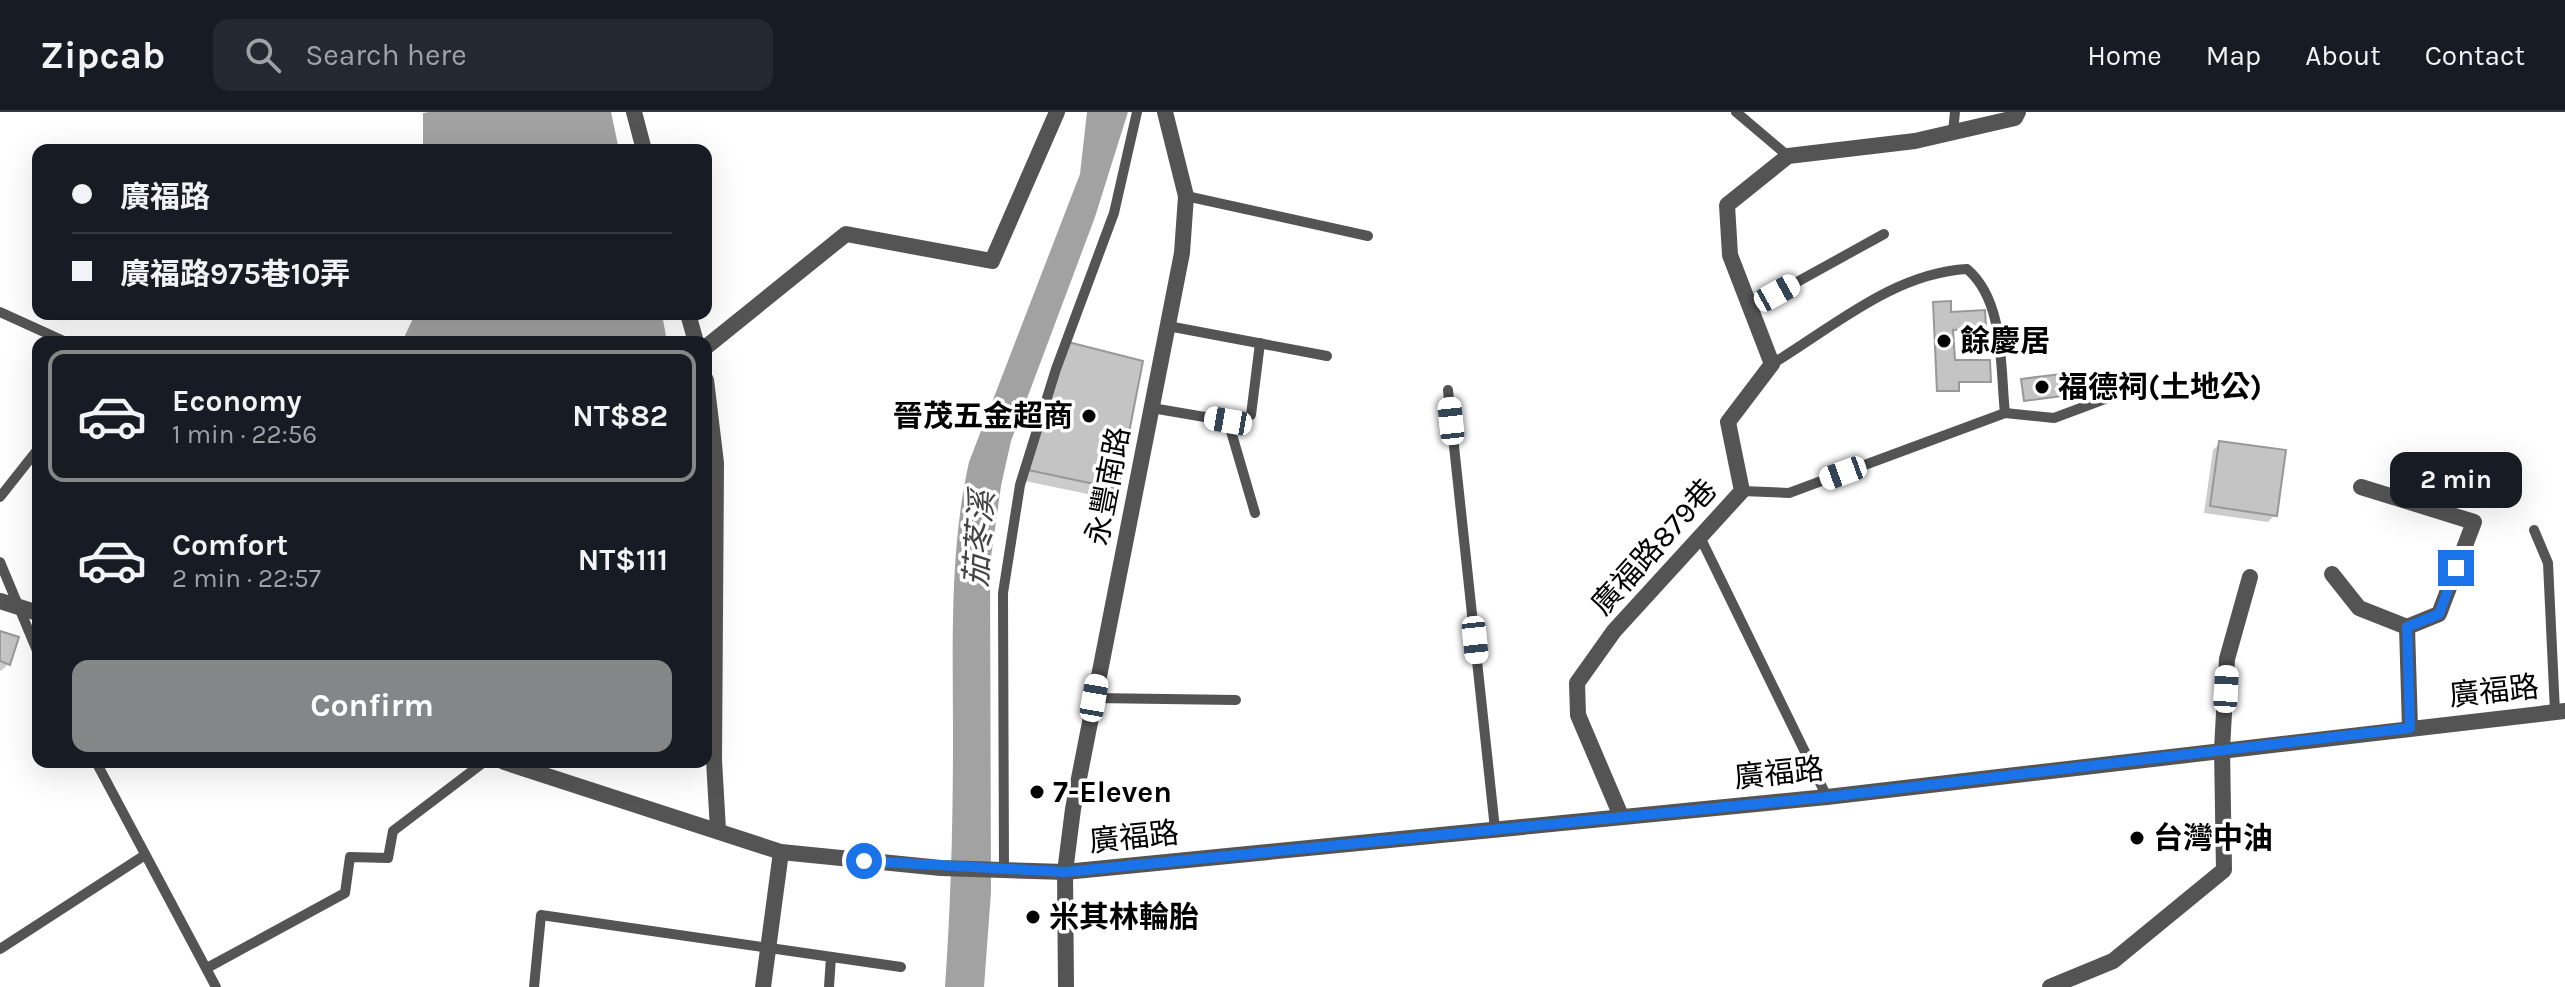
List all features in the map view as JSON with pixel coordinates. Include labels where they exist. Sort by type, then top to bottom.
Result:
[{"type":"street","points":[[634,112],[642,144]]},
{"type":"street","points":[[712,342],[846,234],[992,261],[1057,112]]},
{"type":"street","name":"永豐南路","points":[[1066,987],[1065,872],[1094,698],[1182,253],[1186,196],[1166,112]]},
{"type":"street","points":[[1772,364],[1730,255],[1727,205],[1788,156],[1915,141],[2015,118],[2018,112]]},
{"type":"street","name":"廣福路879巷","points":[[1621,816],[1578,715],[1577,683],[1614,631],[1742,491],[1728,422],[1772,364]]},
{"type":"street","points":[[712,430],[716,463],[713,729],[718,830]]},
{"type":"street","points":[[2332,574],[2359,608],[2407,627],[2439,614],[2474,522],[2361,487]]},
{"type":"street","points":[[2050,987],[2113,961],[2224,870],[2222,749],[2227,659],[2250,577]]},
{"type":"street","points":[[0,601],[32,611]]},
{"type":"street","points":[[2407,627],[2410,728]]},
{"type":"street","name":"廣福路","points":[[781,852],[941,868],[1065,872],[1827,797],[2560,712]]},
{"type":"street","points":[[523,768],[781,852],[763,987]]},
{"type":"lane","points":[[1000,870],[1003,593],[1020,485],[1056,369],[1114,213],[1137,112]]},
{"type":"lane","points":[[1736,112],[1788,156]]},
{"type":"lane","points":[[1953,132],[1955,112]]},
{"type":"lane","points":[[1186,196],[1368,236]]},
{"type":"lane","points":[[1750,308],[1884,234]]},
{"type":"lane","points":[[1772,364],[1908,280],[1943,270],[1967,269],[1976,277],[1990,302],[2005,413]]},
{"type":"lane","points":[[0,312],[53,336]]},
{"type":"lane","points":[[1168,326],[1327,356]]},
{"type":"lane","points":[[1251,415],[1260,343]]},
{"type":"lane","points":[[1448,390],[1495,829]]},
{"type":"lane","points":[[1742,491],[1789,493],[2005,413],[2054,418],[2121,393]]},
{"type":"lane","points":[[1152,408],[1228,421],[1255,513]]},
{"type":"lane","points":[[0,497],[32,457]]},
{"type":"lane","points":[[2534,530],[2548,563],[2560,712]]},
{"type":"lane","points":[[1700,537],[1827,797]]},
{"type":"lane","points":[[0,562],[32,640]]},
{"type":"lane","points":[[1094,698],[1236,700]]},
{"type":"lane","points":[[99,768],[216,987]]},
{"type":"lane","points":[[207,968],[345,893],[350,857],[388,858],[393,831],[476,768]]},
{"type":"lane","points":[[0,949],[145,855]]},
{"type":"lane","points":[[534,987],[541,915],[901,967]]},
{"type":"lane","points":[[829,987],[831,957]]},
{"type":"water","points":[[611,112],[618,144],[423,144],[423,113]]},
{"type":"water","name":"茄苳溪","points":[[1087,112],[1128,112],[1095,217],[1011,441],[1001,486],[990,564],[991,892],[984,987],[945,987],[952,830],[955,564],[963,496],[969,462],[1080,174]]},
{"type":"water","points":[[412,320],[663,320],[666,336],[405,336]]},
{"type":"building","name":"餘慶居","points":[[1951,301],[1951,312],[1985,310],[1986,328],[1953,330],[1955,360],[1990,360],[1991,382],[1959,382],[1959,391],[1937,391],[1933,302]]},
{"type":"building","name":"晉茂五金超商","points":[[1068,342],[1143,361],[1118,489],[1028,470]]},
{"type":"building","name":"福德祠(土地公)","points":[[2061,374],[2063,396],[2024,401],[2021,379]]},
{"type":"building","points":[[2219,441],[2286,450],[2277,516],[2210,506]]},
{"type":"building","points":[[0,631],[19,637],[10,665],[0,661]]},
{"type":"place","name":"餘慶居","points":[[1944,341]]},
{"type":"place","name":"福德祠(土地公)","points":[[2042,387]]},
{"type":"place","name":"晉茂五金超商","points":[[1089,416]]},
{"type":"place","name":"7-Eleven","points":[[1037,792]]},
{"type":"place","name":"台灣中油","points":[[2137,838]]},
{"type":"place","name":"米其林輪胎","points":[[1033,917]]},
{"type":"route","points":[[864,861],[941,868],[1065,872],[1827,797],[2410,728],[2407,627],[2439,614],[2456,568]]}]
